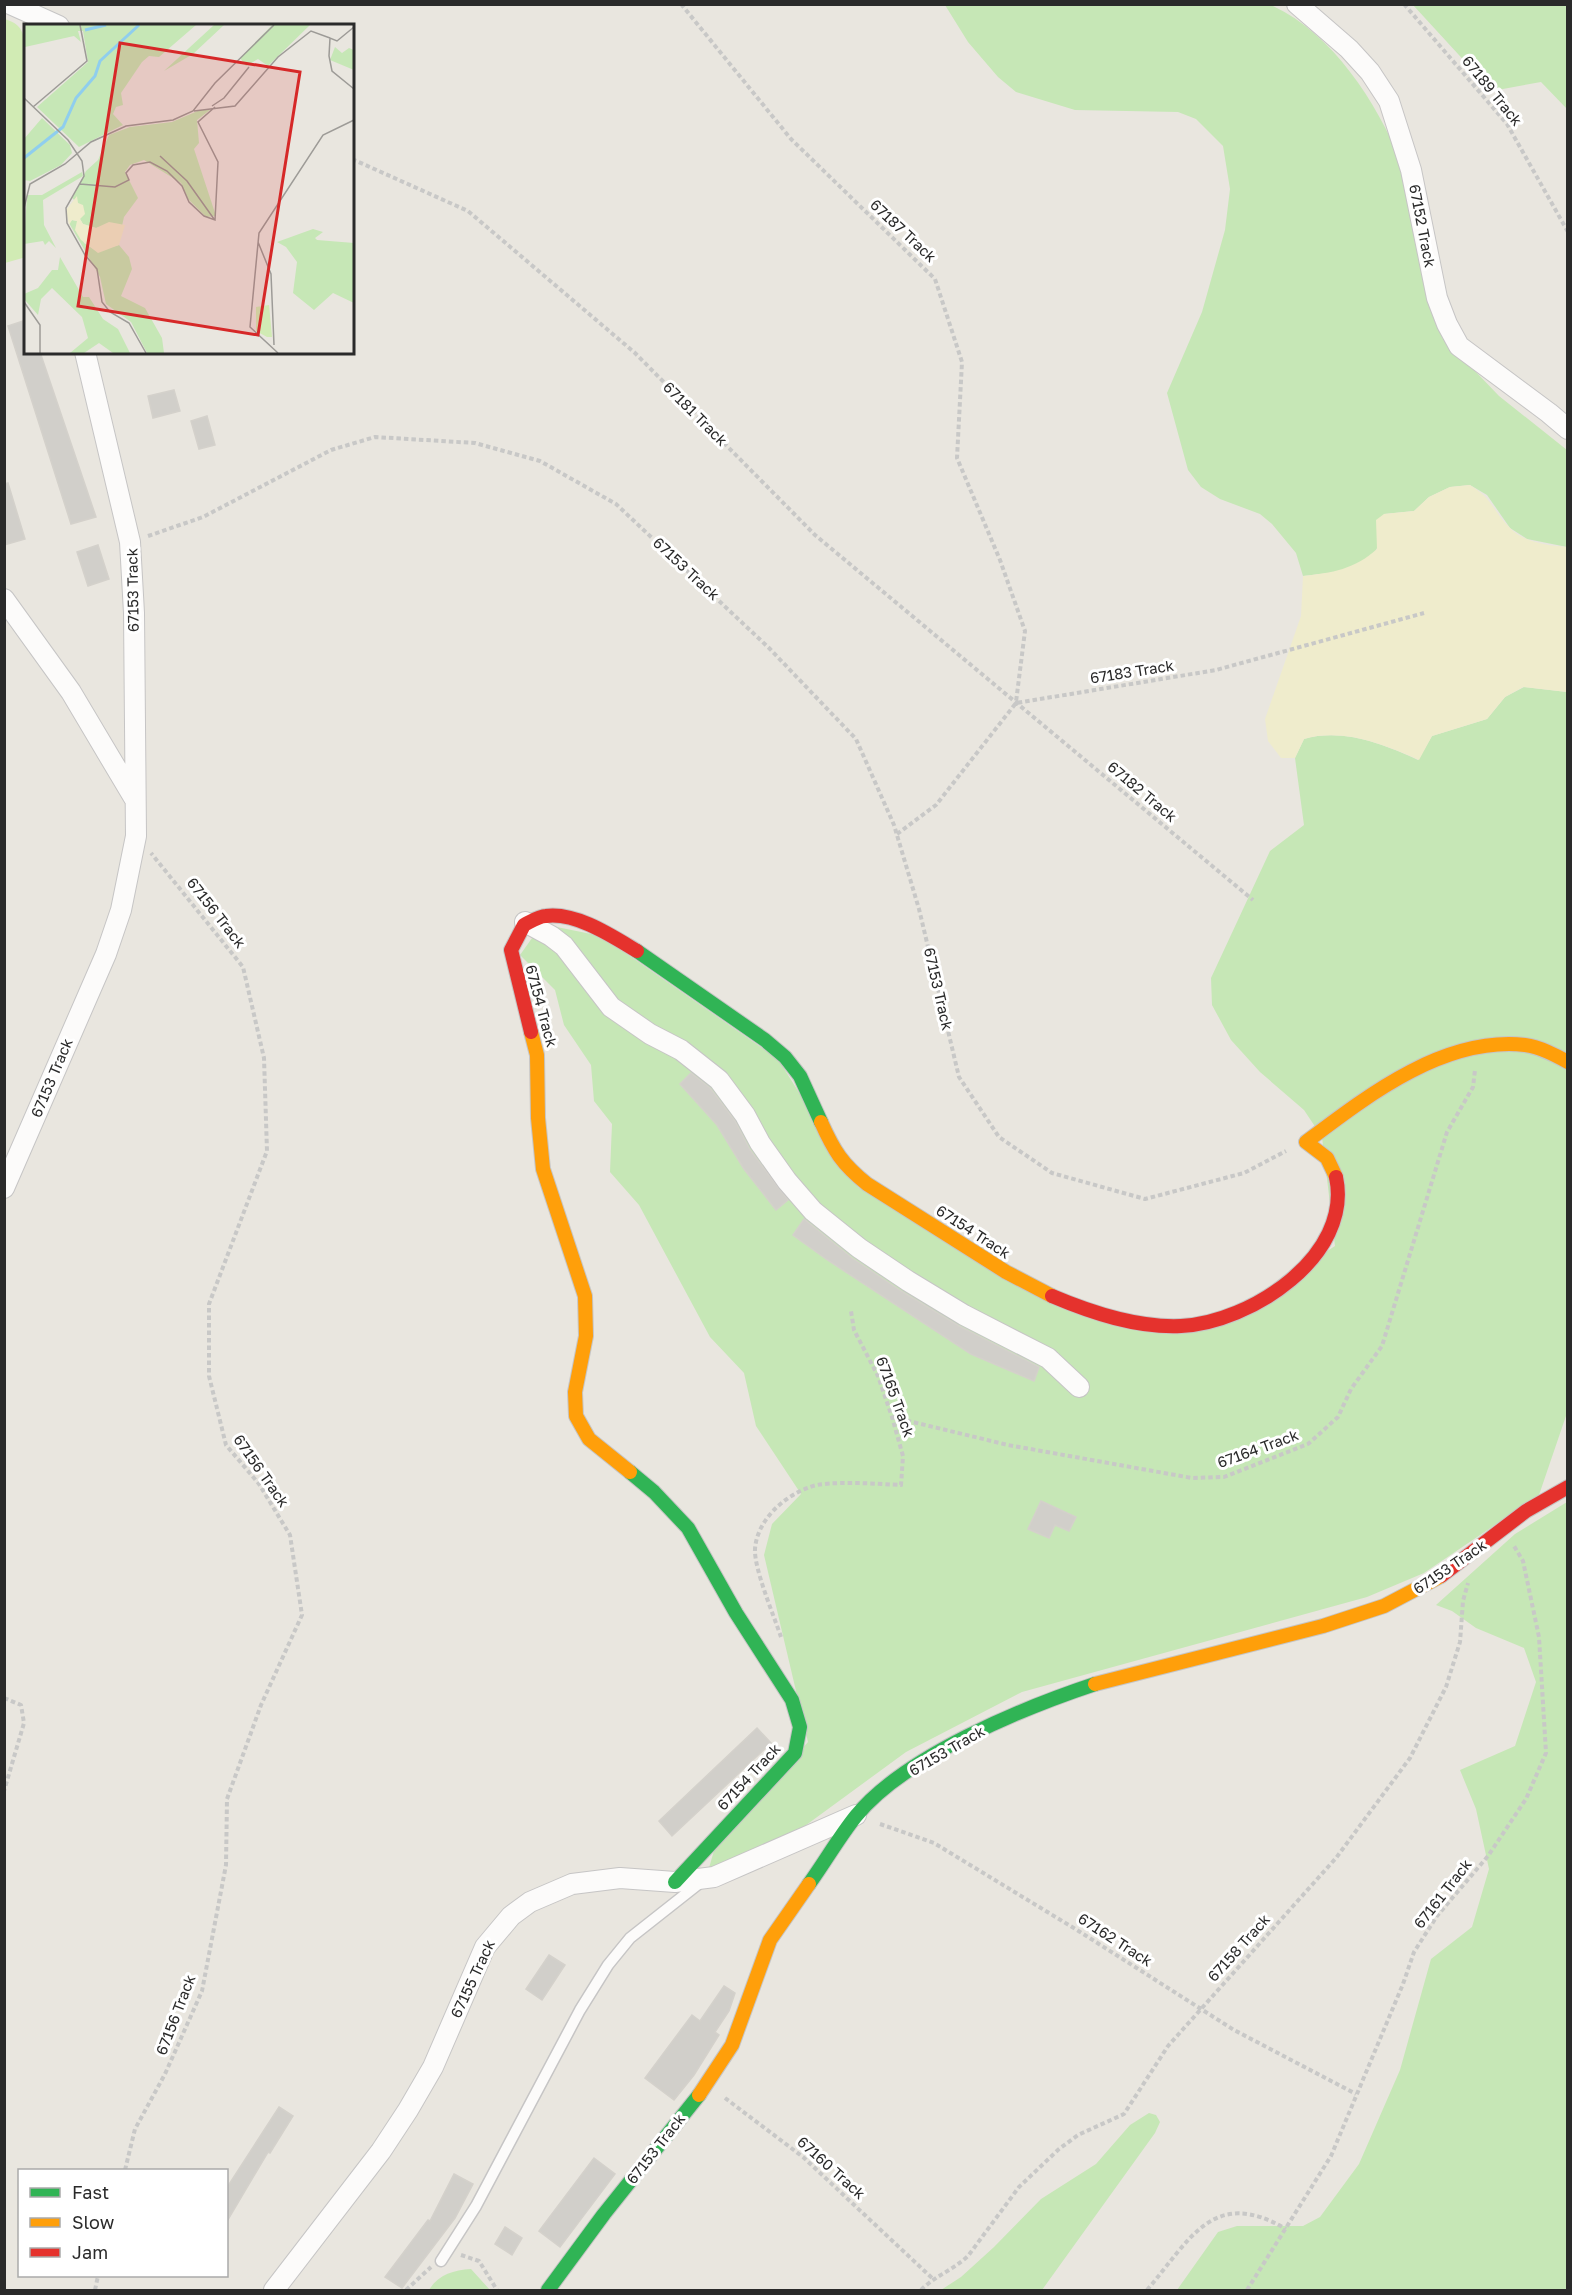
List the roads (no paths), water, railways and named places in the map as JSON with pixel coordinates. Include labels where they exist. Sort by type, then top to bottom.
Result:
[{"type":"street","points":[[10,4],[54,24]]},
{"type":"street","name":"67152 Track","points":[[1297,4],[1349,49],[1370,72],[1389,101],[1411,170],[1437,298],[1459,346],[1549,412],[1568,429]]},
{"type":"street","name":"67153 Track","points":[[4,1188],[106,954],[121,910],[136,836],[135,666],[130,542],[85,354]]},
{"type":"street","points":[[4,599],[71,692],[134,798]]},
{"type":"street","name":"67154 Track","points":[[675,1882],[795,1753],[800,1727],[792,1700],[736,1613],[688,1528],[654,1492],[589,1439],[576,1416],[575,1392],[586,1336],[585,1296],[543,1169],[538,1118],[537,1055],[511,950],[513,937],[525,922],[537,917],[570,918],[621,940],[765,1040],[785,1057],[800,1076],[812,1098],[835,1153],[846,1167],[867,1184],[1000,1270],[1036,1290],[1118,1318],[1156,1325],[1180,1327],[1212,1322],[1239,1312],[1268,1296],[1317,1253],[1331,1229],[1339,1195],[1338,1180],[1332,1165],[1324,1154],[1306,1142],[1340,1115],[1417,1069],[1478,1048],[1499,1044],[1523,1044],[1537,1047],[1568,1062]]},
{"type":"street","points":[[525,922],[564,946],[612,1007],[651,1034],[681,1050],[719,1080],[745,1114],[760,1143],[786,1181],[813,1210],[859,1248],[908,1281],[964,1315],[1048,1358],[1079,1387]]},
{"type":"street","name":"67153 Track","points":[[548,2290],[604,2214],[707,2085],[732,2045],[744,2018],[770,1940],[857,1815],[912,1769],[1014,1713],[1117,1677],[1254,1645],[1384,1606],[1434,1581],[1505,1530],[1526,1511],[1568,1487]]},
{"type":"street","name":"67155 Track","points":[[274,2290],[381,2151],[408,2110],[433,2067],[485,1947],[511,1916],[544,1895],[572,1884],[620,1878],[675,1882],[704,1880],[857,1815]]},
{"type":"lane","points":[[441,2261],[476,2206],[580,2010],[608,1965],[618,1951],[650,1920],[704,1880]]}]
